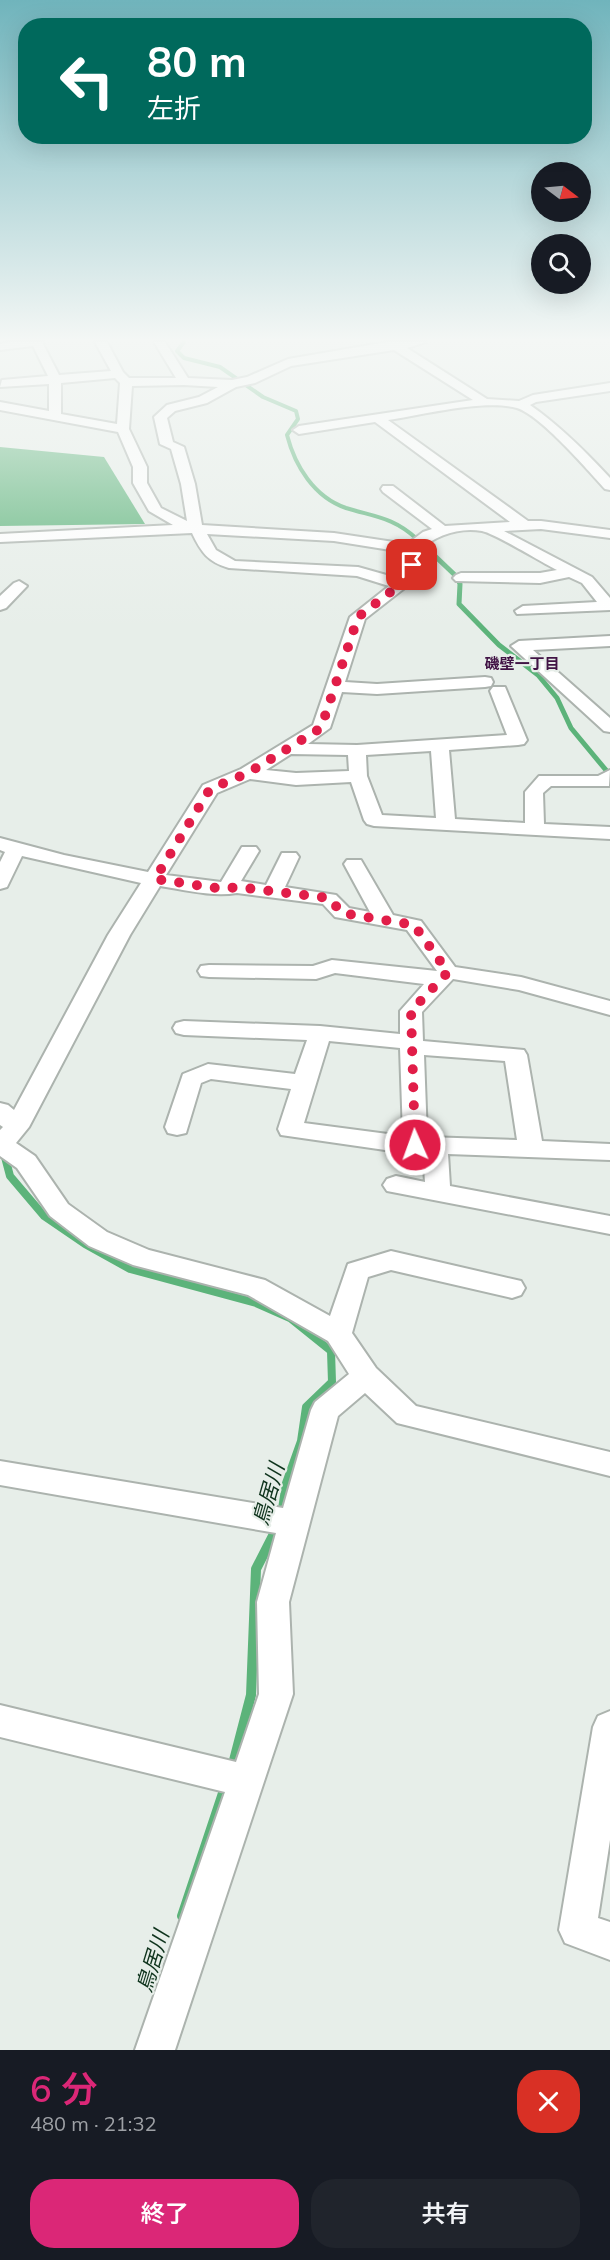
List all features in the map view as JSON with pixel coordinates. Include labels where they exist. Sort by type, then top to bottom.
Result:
[{"type":"street","points":[[127,438],[140,467],[140,483],[156,511],[195,529]]},
{"type":"street","points":[[165,438],[167,444],[177,447],[188,484],[195,529],[209,553],[217,561],[234,565],[358,572],[401,584]]},
{"type":"street","points":[[404,438],[525,526]]},
{"type":"street","points":[[563,438],[610,486]]},
{"type":"street","points":[[388,489],[443,531]]},
{"type":"street","points":[[0,538],[195,529],[334,537],[411,549],[428,535],[452,528],[541,525],[608,535]]},
{"type":"street","points":[[487,528],[587,580],[608,606],[523,611]]},
{"type":"street","points":[[411,549],[412,565],[401,584],[358,617],[321,728],[283,749],[248,773],[210,789],[119,935],[4,1134],[59,1210],[98,1239],[142,1258],[256,1287],[338,1334],[366,1376],[407,1415],[610,1464]]},
{"type":"street","points":[[461,578],[540,578],[570,572]]},
{"type":"street","points":[[0,605],[19,586]]},
{"type":"street","points":[[610,641],[519,646],[610,727]]},
{"type":"street","points":[[592,642],[610,660]]},
{"type":"street","points":[[283,749],[357,750],[518,740],[492,687],[377,689],[334,686]]},
{"type":"street","points":[[440,745],[446,824]]},
{"type":"street","points":[[357,750],[358,776],[374,820],[610,833]]},
{"type":"street","points":[[248,773],[296,779],[358,776]]},
{"type":"street","points":[[535,829],[534,792],[546,780],[606,779]]},
{"type":"street","points":[[0,883],[8,847],[78,865],[155,879],[227,889],[237,887],[329,898],[342,913],[414,925],[444,976]]},
{"type":"street","points":[[227,889],[249,851]]},
{"type":"street","points":[[273,892],[289,857]]},
{"type":"street","points":[[354,864],[385,919]]},
{"type":"street","points":[[209,971],[316,973],[332,966],[444,976],[521,984],[610,1008]]},
{"type":"street","points":[[438,1193],[425,1145],[411,1045],[411,1011],[444,976]]},
{"type":"street","points":[[184,1028],[320,1033],[516,1055],[531,1149]]},
{"type":"street","points":[[320,1033],[290,1129],[425,1145],[610,1152]]},
{"type":"street","points":[[177,1126],[190,1079],[208,1071],[305,1083]]},
{"type":"street","points":[[396,1185],[610,1225]]},
{"type":"street","points":[[338,1334],[357,1271],[391,1260],[512,1288]]},
{"type":"street","points":[[155,2050],[276,1694],[273,1602],[326,1410],[366,1376]]},
{"type":"street","points":[[0,1473],[294,1523]]},
{"type":"street","points":[[0,1721],[247,1781]]},
{"type":"street","points":[[610,1727],[578,1930],[610,1941]]},
{"type":"shaded area","points":[[0,447],[104,457],[145,524],[0,526]]},
{"type":"waterway","points":[[288,438],[301,469],[324,496],[346,508],[392,522],[417,539]]},
{"type":"waterway","points":[[416,538],[457,577],[460,584],[459,604],[499,645],[538,675],[557,698],[571,728],[610,775]]},
{"type":"waterway","name":"鳥居川","points":[[0,1138],[10,1176],[44,1216],[85,1244],[130,1269],[256,1303],[290,1318],[331,1351],[332,1382],[306,1407],[301,1441],[286,1483],[281,1515]]},
{"type":"waterway","name":"鳥居川","points":[[232,1768],[251,1695],[256,1569],[278,1526]]},
{"type":"waterway","name":"鳥居川","points":[[182,1916],[226,1784]]},
{"type":"district","name":"磯壁一丁目","points":[[522,663]]},
{"type":"route","points":[[412,565],[401,584],[358,617],[321,728],[283,749],[248,773],[210,789],[155,879],[223,889],[237,887],[329,898],[342,913],[414,925],[448,972],[411,1011],[415,1145]]}]
